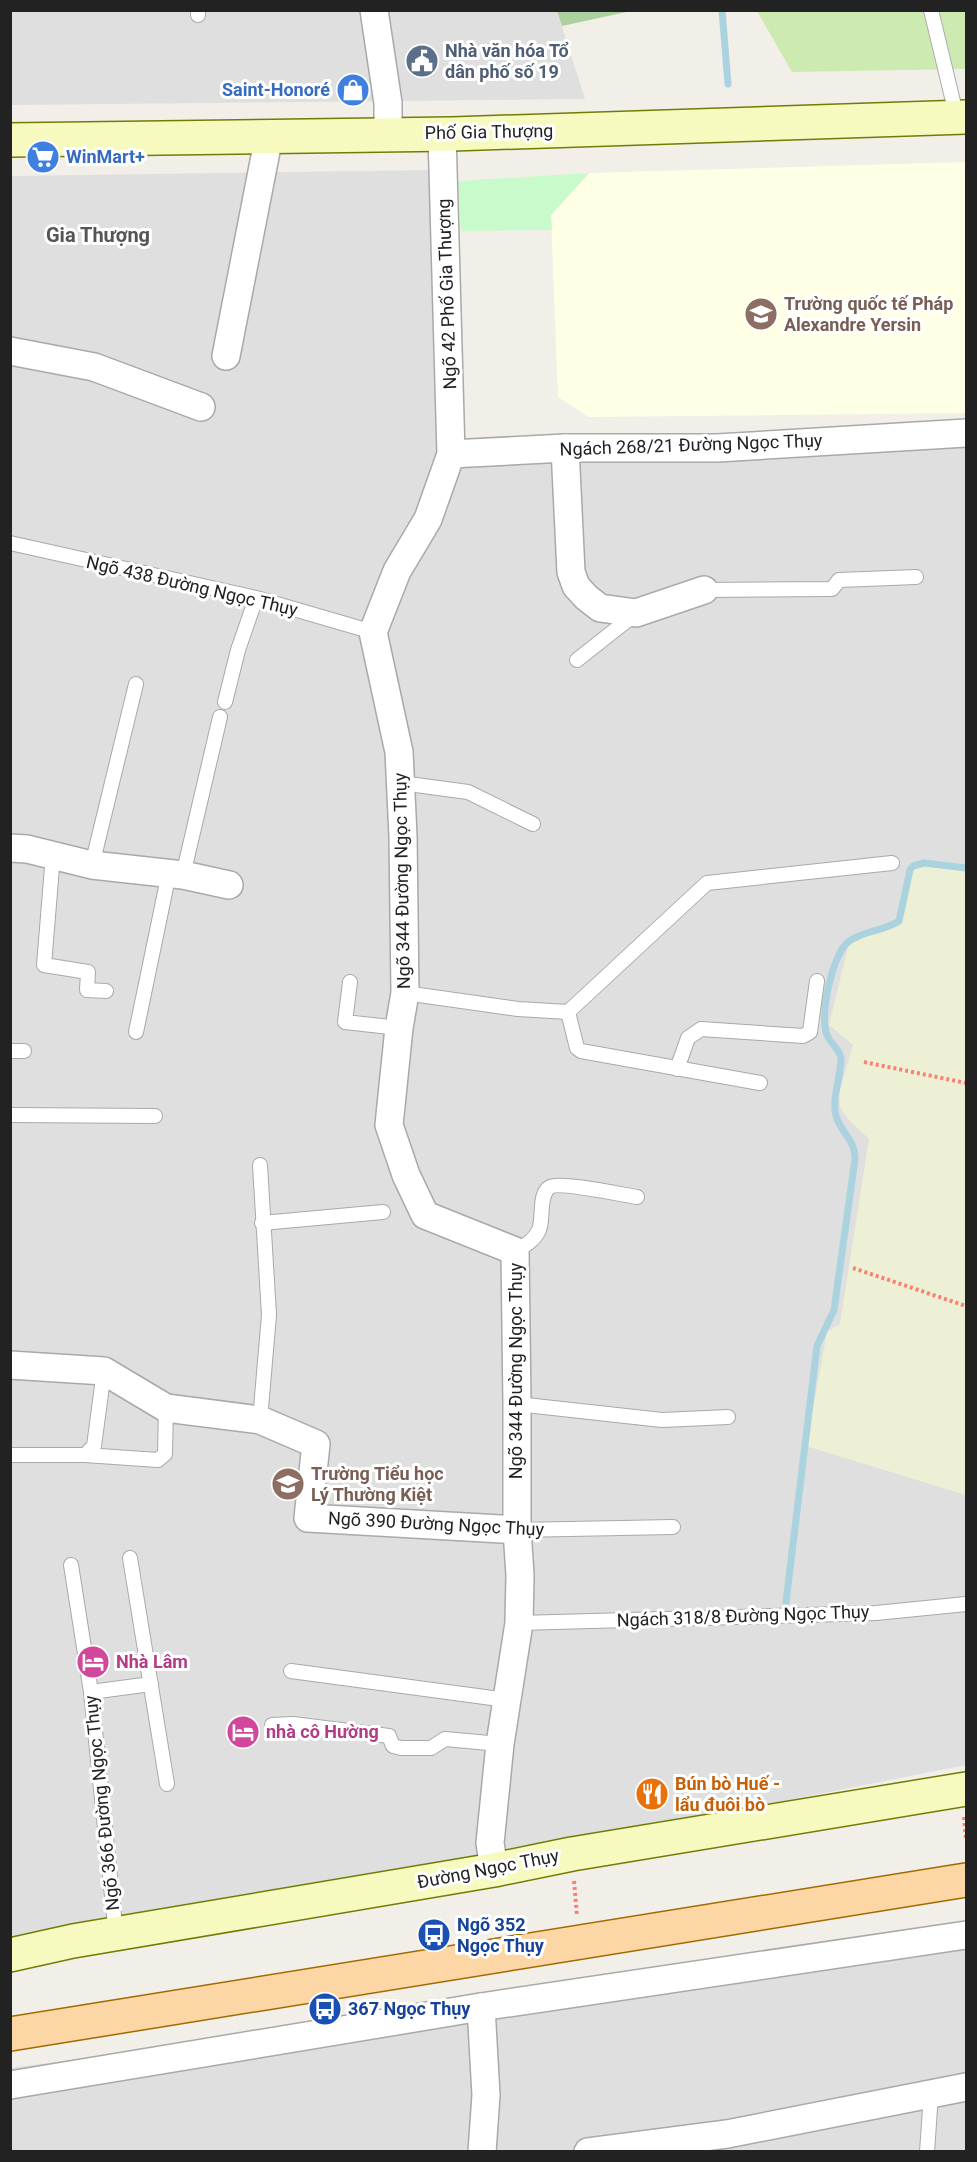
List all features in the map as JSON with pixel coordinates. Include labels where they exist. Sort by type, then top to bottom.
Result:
[{"type":"main road","points":[[10,2034],[966,1880]]},
{"type":"street","points":[[374,10],[388,103],[388,134]]},
{"type":"street","name":"Phố Gia Thượng","points":[[10,140],[442,134],[962,118]]},
{"type":"street","name":"Ngõ 42 Phố Gia Thượng","points":[[442,134],[451,454]]},
{"type":"street","points":[[226,356],[269,136]]},
{"type":"street","points":[[10,351],[94,367],[201,408]]},
{"type":"street","name":"Ngách 268/21 Đường Ngọc Thụy","points":[[451,454],[565,448],[717,448],[966,433]]},
{"type":"street","points":[[565,448],[572,572],[576,586],[586,597],[600,608],[636,613],[704,590]]},
{"type":"street","points":[[373,632],[397,571],[428,519],[451,454]]},
{"type":"street","name":"Ngõ 344 Đường Ngọc Thụy","points":[[373,632],[399,752],[404,836],[405,993],[389,1125],[406,1175],[425,1215],[515,1251],[516,1530],[520,1575],[519,1623],[500,1744],[490,1844],[494,1870]]},
{"type":"street","points":[[10,848],[27,849],[92,865],[176,874],[230,885]]},
{"type":"street","name":"Ngõ 390 Đường Ngọc Thụy","points":[[10,1365],[104,1371],[166,1408],[260,1420],[316,1444],[308,1518],[516,1530]]},
{"type":"street","name":"Đường Ngọc Thụy","points":[[10,1955],[74,1941],[494,1870],[572,1854],[966,1788]]},
{"type":"street","points":[[10,2085],[481,2007],[966,1935]]},
{"type":"street","points":[[481,2007],[486,2094],[482,2151]]},
{"type":"street","points":[[588,2151],[727,2134],[966,2087]]},
{"type":"lane","points":[[931,10],[962,118]]},
{"type":"lane","name":"Ngõ 438 Đường Ngọc Thụy","points":[[10,543],[256,598],[373,632]]},
{"type":"lane","points":[[704,590],[832,588],[839,580],[916,576]]},
{"type":"lane","points":[[225,702],[238,650],[256,598]]},
{"type":"lane","points":[[577,660],[636,613]]},
{"type":"lane","points":[[92,865],[136,684]]},
{"type":"lane","points":[[136,1032],[176,874],[220,717]]},
{"type":"lane","points":[[401,783],[468,792],[533,825]]},
{"type":"lane","points":[[53,855],[44,965],[88,972],[87,990],[106,991]]},
{"type":"lane","points":[[405,993],[518,1009],[568,1012],[707,883],[892,863]]},
{"type":"lane","points":[[677,1069],[688,1038],[701,1029],[792,1036],[803,1036],[810,1032],[817,981]]},
{"type":"lane","points":[[350,982],[345,1022],[399,1028]]},
{"type":"lane","points":[[568,1012],[577,1047],[581,1051],[760,1083]]},
{"type":"lane","points":[[10,1115],[155,1116]]},
{"type":"lane","points":[[260,1165],[269,1315],[260,1420]]},
{"type":"lane","points":[[515,1251],[530,1242],[539,1230],[545,1194],[549,1187],[555,1185],[576,1187],[638,1197]]},
{"type":"lane","points":[[262,1223],[383,1212]]},
{"type":"lane","points":[[86,1455],[96,1440],[104,1371]]},
{"type":"lane","points":[[517,1404],[662,1420],[728,1417]]},
{"type":"lane","points":[[10,1455],[86,1455],[158,1460],[165,1454],[166,1408]]},
{"type":"lane","name":"Ngõ 390 Đường Ngọc Thụy","points":[[516,1530],[673,1527]]},
{"type":"lane","points":[[130,1558],[167,1784]]},
{"type":"lane","name":"Ngõ 366 Đường Ngọc Thụy","points":[[70,1565],[91,1692],[116,1935]]},
{"type":"lane","name":"Ngách 318/8 Đường Ngọc Thụy","points":[[519,1623],[876,1612],[966,1604]]},
{"type":"lane","points":[[291,1671],[507,1700]]},
{"type":"lane","points":[[91,1692],[151,1684]]},
{"type":"lane","points":[[272,1725],[293,1724],[389,1736],[393,1746],[401,1748],[431,1748],[445,1739],[500,1744]]},
{"type":"lane","points":[[927,2151],[931,2094]]},
{"type":"path","points":[[864,1062],[966,1083]]},
{"type":"path","points":[[853,1268],[966,1306]]},
{"type":"path","points":[[572,1854],[579,1943]]},
{"type":"shaded area","points":[[10,11],[557,11],[585,99],[11,105]]},
{"type":"shaded area","name":"Trường quốc tế Pháp Alexandre Yersin","points":[[966,162],[966,413],[589,417],[558,397],[551,215],[589,173]]},
{"type":"shaded area","points":[[437,170],[451,453],[966,435],[966,1765],[11,1953],[10,176]]},
{"type":"shaded area","points":[[913,862],[966,870],[966,1495],[806,1446],[827,1332],[840,1324],[869,1139],[849,1120],[840,1107],[839,1094],[853,1045],[829,1025],[850,939],[899,921]]},
{"type":"shaded area","points":[[966,1943],[966,2151],[11,2151],[10,2068]]},
{"type":"green space","points":[[557,10],[631,11],[562,26]]},
{"type":"green space","points":[[757,11],[966,11],[966,69],[792,72]]},
{"type":"green space","points":[[589,173],[551,215],[552,230],[461,231],[458,181]]},
{"type":"waterway","points":[[722,10],[728,84]]},
{"type":"waterway","points":[[786,1602],[817,1346],[834,1310],[855,1159],[853,1146],[836,1118],[835,1098],[841,1058],[827,1035],[825,1026],[828,987],[837,959],[848,942],[860,935],[899,921],[910,870],[913,866],[924,863],[966,868]]},
{"type":"place","name":"Nhà văn hóa Tổ dân phố số 19","points":[[422,61]]},
{"type":"place","name":"Saint-Honoré","points":[[353,90]]},
{"type":"place","name":"WinMart+","points":[[43,157]]},
{"type":"place","name":"Trường quốc tế Pháp Alexandre Yersin","points":[[761,314]]},
{"type":"place","name":"Trường Tiểu học Lý Thường Kiệt","points":[[288,1484]]},
{"type":"place","name":"Nhà Lâm","points":[[93,1662]]},
{"type":"place","name":"nhà cô Hường","points":[[243,1732]]},
{"type":"place","name":"Bún bò Huế - lẩu đuôi bò","points":[[652,1794]]},
{"type":"place","name":"Ngõ 352 Ngọc Thụy","points":[[434,1935]]},
{"type":"place","name":"367 Ngọc Thụy","points":[[325,2009]]},
{"type":"district","name":"Gia Thượng","points":[[98,235]]}]
